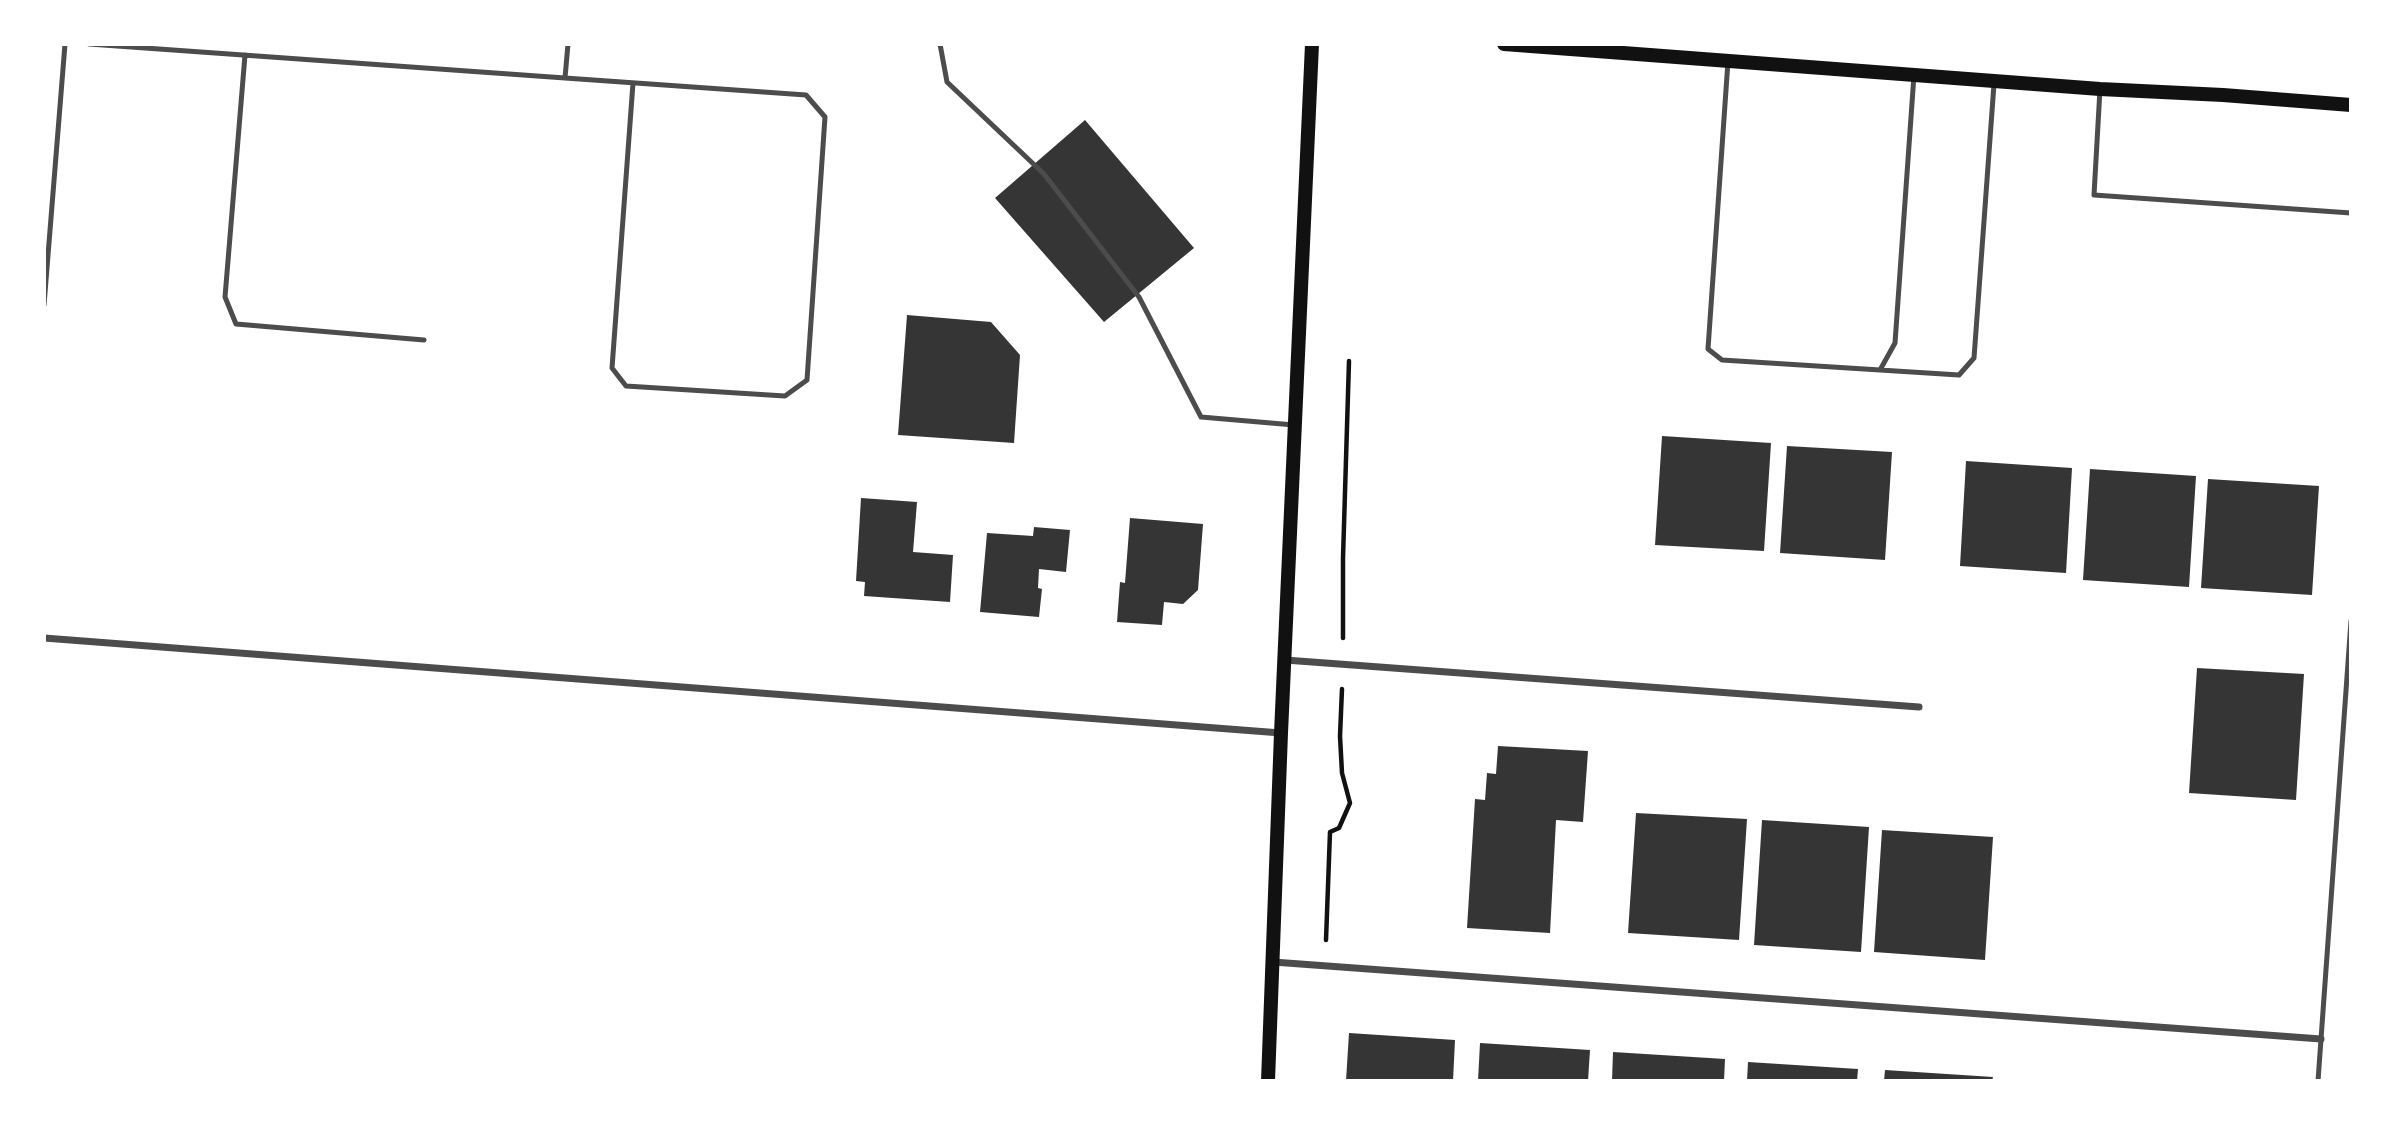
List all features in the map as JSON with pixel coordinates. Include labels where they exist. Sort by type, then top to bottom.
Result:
[{"type":"main road","points":[[1268,1081],[1311,44]]},
{"type":"main road","points":[[1504,44],[2351,105]]},
{"type":"street","points":[[44,638],[1281,733]]},
{"type":"street","points":[[1285,660],[1919,707]]},
{"type":"street","points":[[1272,962],[2321,1039]]},
{"type":"lane","points":[[44,305],[65,44]]},
{"type":"lane","points":[[89,44],[149,46],[806,96],[825,117],[807,380],[785,396],[626,386],[611,368],[633,83]]},
{"type":"lane","points":[[565,78],[568,44]]},
{"type":"lane","points":[[940,44],[947,82],[1044,174],[1139,297],[1201,417],[1294,425]]},
{"type":"lane","points":[[245,55],[225,297],[236,324],[424,340]]},
{"type":"lane","points":[[1728,61],[1708,349],[1722,360],[1959,375],[1974,358],[1994,81]]},
{"type":"lane","points":[[1880,370],[1895,343],[1914,75]]},
{"type":"lane","points":[[2100,89],[2094,195],[2351,214]]},
{"type":"lane","points":[[2318,1081],[2351,621]]},
{"type":"building","points":[[1085,120],[1194,248],[1104,322],[995,198]]},
{"type":"building","points":[[907,315],[991,322],[1020,355],[1014,443],[898,435]]},
{"type":"building","points":[[1662,436],[1771,443],[1764,551],[1655,545]]},
{"type":"building","points":[[1787,446],[1892,452],[1885,560],[1780,553]]},
{"type":"building","points":[[1966,461],[2072,468],[2066,573],[1960,566]]},
{"type":"building","points":[[2090,469],[2196,476],[2189,587],[2083,580]]},
{"type":"building","points":[[2208,479],[2319,486],[2312,595],[2201,588]]},
{"type":"building","points":[[861,498],[917,502],[913,552],[953,555],[950,602],[864,596],[865,582],[856,581]]},
{"type":"building","points":[[1130,518],[1203,524],[1198,590],[1183,604],[1164,602],[1162,625],[1117,622],[1120,582],[1125,583]]},
{"type":"building","points":[[1034,527],[1070,530],[1066,572],[1039,569],[1038,588],[1042,589],[1039,617],[980,612],[987,533],[1033,536]]},
{"type":"building","points":[[2197,668],[2304,674],[2296,800],[2189,793]]},
{"type":"building","points":[[1498,746],[1588,751],[1583,822],[1556,820],[1550,933],[1467,928],[1475,799],[1485,800],[1487,773],[1496,774]]},
{"type":"building","points":[[1636,813],[1747,819],[1739,940],[1628,933]]},
{"type":"building","points":[[1762,820],[1869,827],[1861,952],[1754,945]]},
{"type":"building","points":[[1882,830],[1993,837],[1985,960],[1874,952]]},
{"type":"building","points":[[1349,1033],[1455,1040],[1453,1081],[1346,1081]]},
{"type":"building","points":[[1480,1043],[1590,1050],[1588,1081],[1478,1081]]},
{"type":"building","points":[[1613,1052],[1725,1059],[1724,1081],[1612,1081]]},
{"type":"building","points":[[1748,1062],[1858,1069],[1857,1081],[1747,1081]]},
{"type":"building","points":[[1885,1070],[1993,1077],[1992,1081],[1884,1081]]}]
